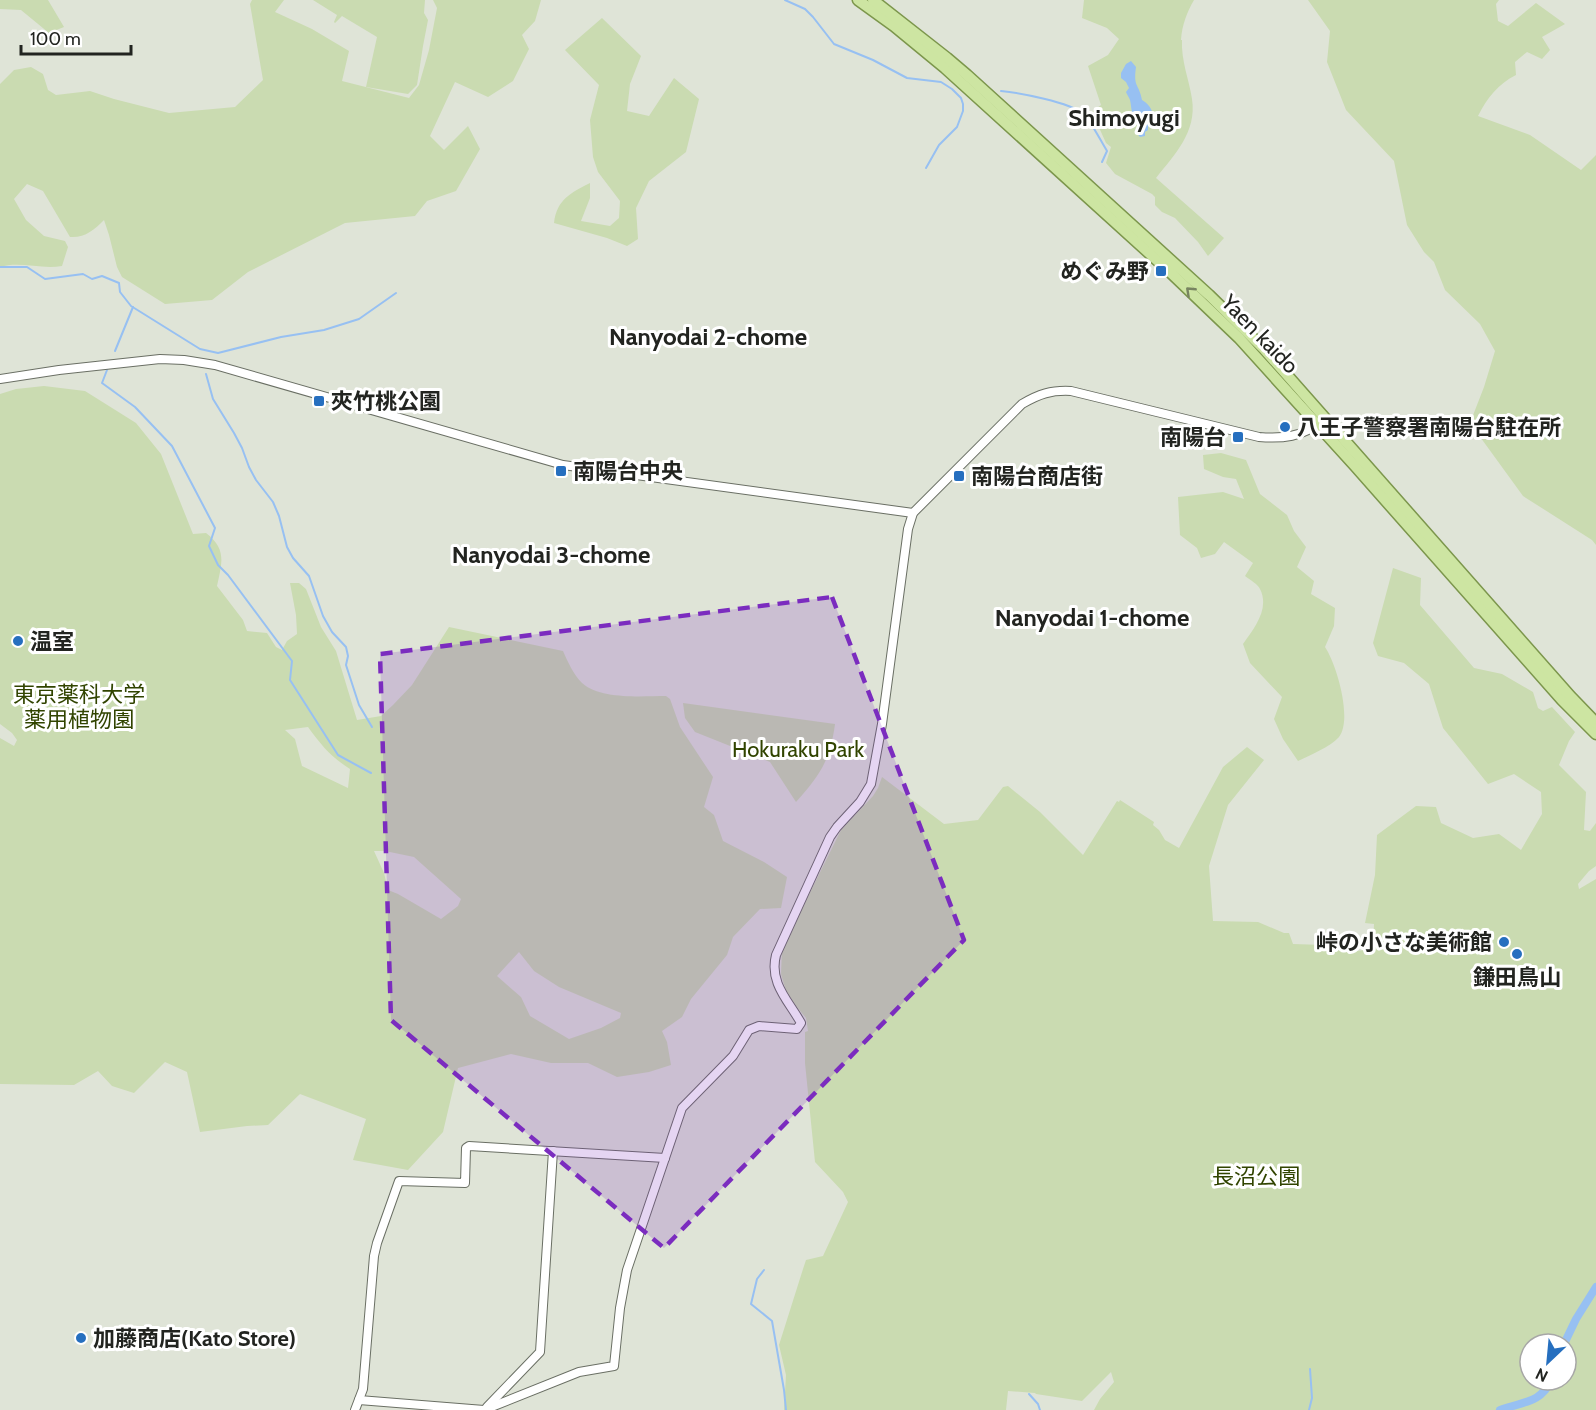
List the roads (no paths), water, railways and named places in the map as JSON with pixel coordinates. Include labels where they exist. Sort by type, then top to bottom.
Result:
[{"type":"main road","name":"Yaen kaido","points":[[858,0],[936,61],[1170,272],[1248,346],[1321,421],[1596,723]]},
{"type":"main road","name":"Yaen kaido","points":[[873,0],[960,69],[1209,295],[1278,364],[1321,421],[1562,700],[1596,734]]},
{"type":"street","points":[[0,379],[133,361],[184,360],[225,368],[563,465],[914,513]]},
{"type":"street","points":[[359,1400],[381,1406],[484,1410],[579,1372],[614,1366],[627,1270],[682,1108],[733,1056],[749,1030],[759,1026],[797,1029],[801,1023],[777,984],[774,961],[778,947],[830,837],[860,802],[871,784],[882,724],[908,529],[914,513],[1022,404],[1048,392],[1071,392],[1259,437],[1296,435],[1306,432],[1321,421]]},
{"type":"street","points":[[355,1410],[363,1389],[374,1256],[399,1181],[465,1183],[466,1148],[470,1146],[665,1158]]},
{"type":"street","points":[[484,1410],[540,1352],[553,1151]]},
{"type":"water","points":[[1131,61],[1136,67],[1136,82],[1142,100],[1151,109],[1154,121],[1148,124],[1145,136],[1140,137],[1137,133],[1140,126],[1138,119],[1132,113],[1126,92],[1129,88],[1121,78],[1126,64]]},
{"type":"waterway","points":[[785,0],[805,9],[834,44],[873,60],[907,78],[941,82],[961,98],[963,111],[957,127],[939,145],[926,168]]},
{"type":"waterway","points":[[1001,91],[1056,102],[1084,114],[1107,151],[1102,162]]},
{"type":"waterway","points":[[0,267],[27,267],[45,279],[83,274],[92,279],[102,276],[119,283],[120,292],[131,306],[200,349],[218,353],[281,337],[324,330],[359,319],[396,293]]},
{"type":"waterway","points":[[115,351],[133,307]]},
{"type":"waterway","points":[[107,370],[102,383],[135,407],[172,446],[215,528],[209,546],[218,565],[228,575],[292,661],[290,680],[338,755],[371,773]]},
{"type":"waterway","points":[[206,374],[213,399],[242,448],[256,480],[273,502],[287,547],[293,558],[309,576],[323,616],[332,632],[346,647],[348,656],[346,665],[359,705],[372,727]]},
{"type":"waterway","points":[[764,1270],[757,1279],[751,1304],[772,1321],[786,1410]]},
{"type":"waterway","points":[[1570,1332],[1596,1287]]},
{"type":"waterway","points":[[1309,1410],[1312,1398],[1310,1369]]},
{"type":"waterway","points":[[1500,1410],[1524,1403],[1544,1392]]},
{"type":"waterway","points":[[1029,1394],[1040,1410]]},
{"type":"place","name":"めぐみ野","points":[[1161,271]]},
{"type":"place","name":"夾竹桃公園","points":[[319,401]]},
{"type":"place","name":"八王子警察署南陽台駐在所","points":[[1285,427]]},
{"type":"place","name":"南陽台","points":[[1238,437]]},
{"type":"place","name":"南陽台中央","points":[[561,471]]},
{"type":"place","name":"南陽台商店街","points":[[959,476]]},
{"type":"place","name":"温室","points":[[18,641]]},
{"type":"place","name":"峠の小さな美術館","points":[[1504,942]]},
{"type":"place","name":"鎌田鳥山","points":[[1517,954]]},
{"type":"place","name":"加藤商店(Kato Store)","points":[[81,1338]]},
{"type":"district","name":"Shimoyugi","points":[[1124,117]]},
{"type":"district","name":"Nanyodai 2-chome","points":[[708,336]]},
{"type":"district","name":"Nanyodai 3-chome","points":[[551,554]]},
{"type":"district","name":"Nanyodai 1-chome","points":[[1092,617]]},
{"type":"park label","name":"東京薬科大学 薬用植物園","points":[[79,706]]},
{"type":"park label","name":"Hokuraku Park","points":[[798,749]]},
{"type":"park label","name":"長沼公園","points":[[1256,1176]]}]
